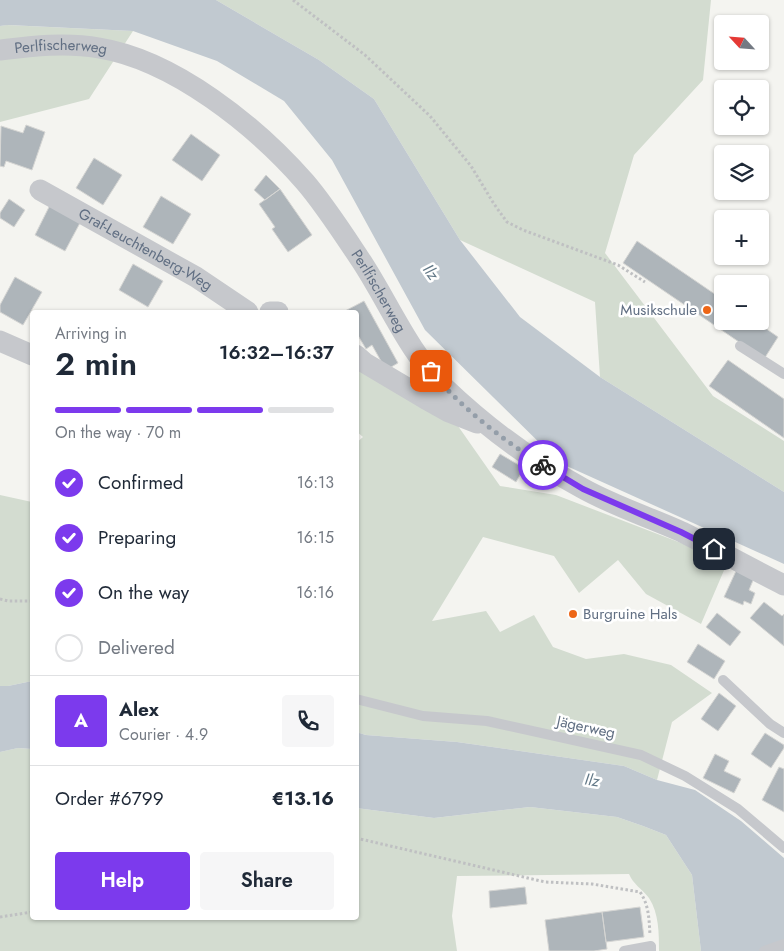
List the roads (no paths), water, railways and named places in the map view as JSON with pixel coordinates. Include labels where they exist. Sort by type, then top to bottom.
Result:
[{"type":"street","name":"Perlfischerweg","points":[[0,50],[46,44],[99,48],[132,56],[168,72],[218,102],[251,128],[281,156],[306,184],[361,260],[419,356],[444,387],[512,446],[583,489],[681,532],[784,585]]},
{"type":"street","name":"Graf-Leuchtenberg-Weg","points":[[40,190],[196,276],[245,310]]},
{"type":"street","points":[[0,341],[30,354]]},
{"type":"street","points":[[359,358],[448,412],[492,428]]},
{"type":"lane","points":[[740,346],[784,374]]},
{"type":"lane","points":[[723,680],[770,724],[784,733]]},
{"type":"lane","name":"Jägerweg","points":[[359,700],[424,716],[487,722],[641,755],[685,776],[738,809],[784,848]]},
{"type":"lane","points":[[764,951],[784,944]]},
{"type":"lane","points":[[624,951],[651,948]]},
{"type":"water","name":"Ilz","points":[[0,0],[216,0],[319,60],[374,99],[460,240],[520,317],[600,377],[784,492],[784,564],[560,463],[425,330],[332,160],[284,101],[217,61],[133,31],[0,26]]},
{"type":"water","points":[[30,681],[30,749],[18,748],[0,752],[0,686]]},
{"type":"water","name":"Ilz","points":[[359,733],[457,742],[624,766],[657,780],[695,790],[741,821],[784,858],[784,951],[701,951],[692,875],[666,835],[643,826],[617,817],[530,807],[434,818],[359,808]]},
{"type":"place","name":"Musikschule","points":[[707,310]]},
{"type":"place","name":"Burgruine Hals","points":[[573,614]]}]
